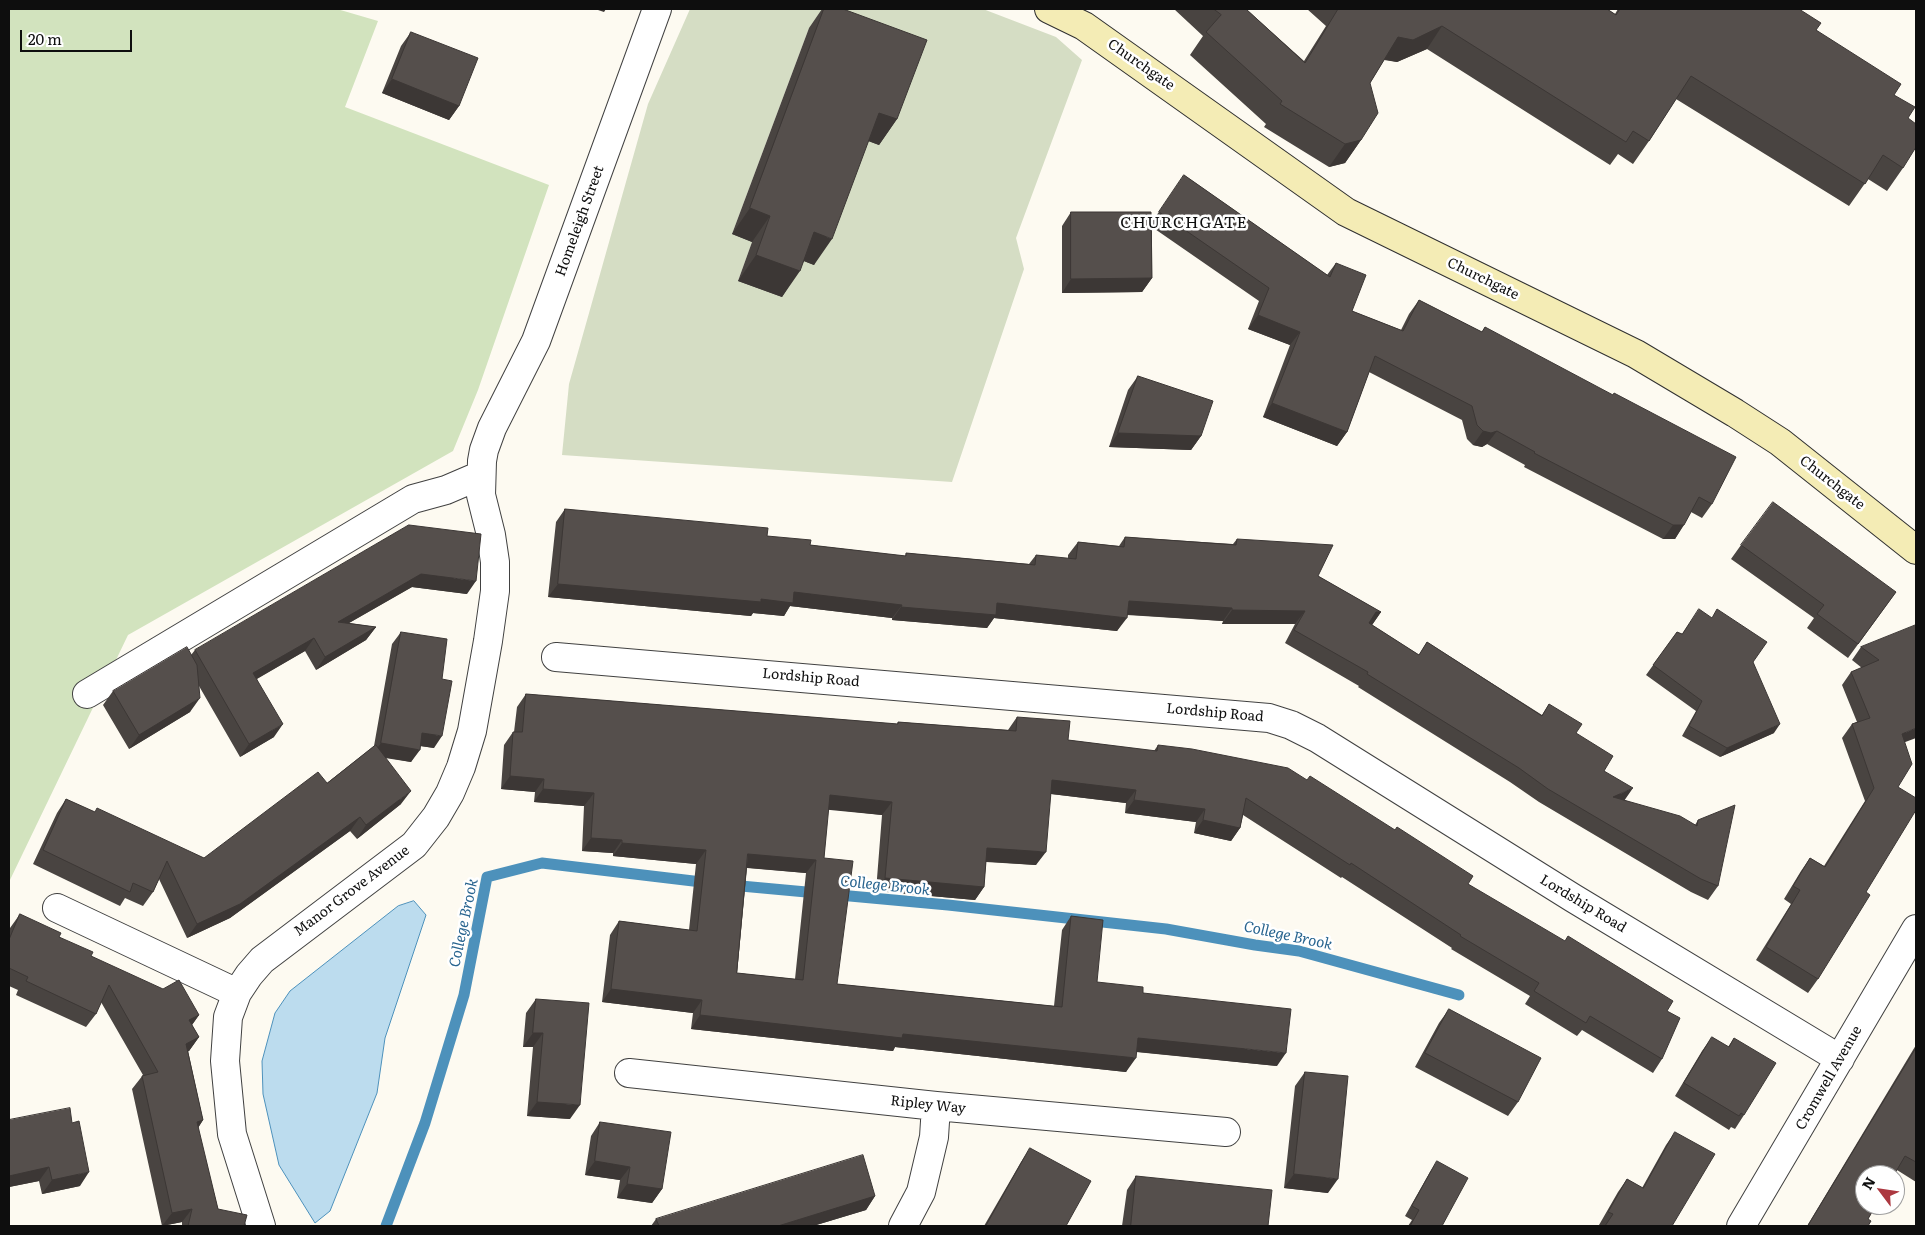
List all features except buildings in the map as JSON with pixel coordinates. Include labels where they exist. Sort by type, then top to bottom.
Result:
[{"type":"street","name":"Homeleigh Street","points":[[492,428],[536,341],[657,9]]},
{"type":"street","name":"Churchgate","points":[[1049,9],[1084,26],[1099,36],[1346,212],[1636,354],[1734,413],[1780,442],[1916,550]]},
{"type":"street","name":"Manor Grove Avenue","points":[[261,1226],[232,1134],[225,1061],[228,1017],[237,993],[262,960],[414,845],[436,817],[450,793],[461,767],[472,731],[495,591],[491,535],[481,495],[484,450],[492,428]]},
{"type":"street","points":[[87,694],[413,499],[446,490],[481,475]]},
{"type":"street","name":"Lordship Road","points":[[556,657],[1269,718],[1291,725],[1317,738],[1573,898],[1840,1059]]},
{"type":"street","points":[[57,908],[237,993]]},
{"type":"street","name":"Cromwell Avenue","points":[[1741,1226],[1916,929]]},
{"type":"street","name":"Ripley Way","points":[[630,1073],[936,1106],[1226,1132]]},
{"type":"street","points":[[903,1226],[921,1192],[934,1137],[936,1106]]},
{"type":"green space","points":[[9,9],[337,9],[378,21],[345,107],[549,185],[478,390],[453,451],[128,635],[9,882]]},
{"type":"green space","points":[[690,9],[983,9],[1056,37],[1082,60],[1016,238],[1024,269],[952,482],[562,455],[569,384],[648,104]],"holes":[[[809,28],[782,297],[738,281],[752,242],[732,234]]]},
{"type":"water","points":[[414,901],[426,915],[385,1038],[377,1093],[330,1211],[315,1223],[279,1165],[263,1094],[262,1061],[275,1013],[290,991],[398,906]]},
{"type":"waterway","name":"College Brook","points":[[386,1226],[425,1123],[464,995],[487,877],[542,863],[710,883]]},
{"type":"waterway","name":"College Brook","points":[[730,885],[948,905],[1166,929],[1299,951],[1459,995]]},
{"type":"district","name":"CHURCHGATE","points":[[1184,223]]}]
